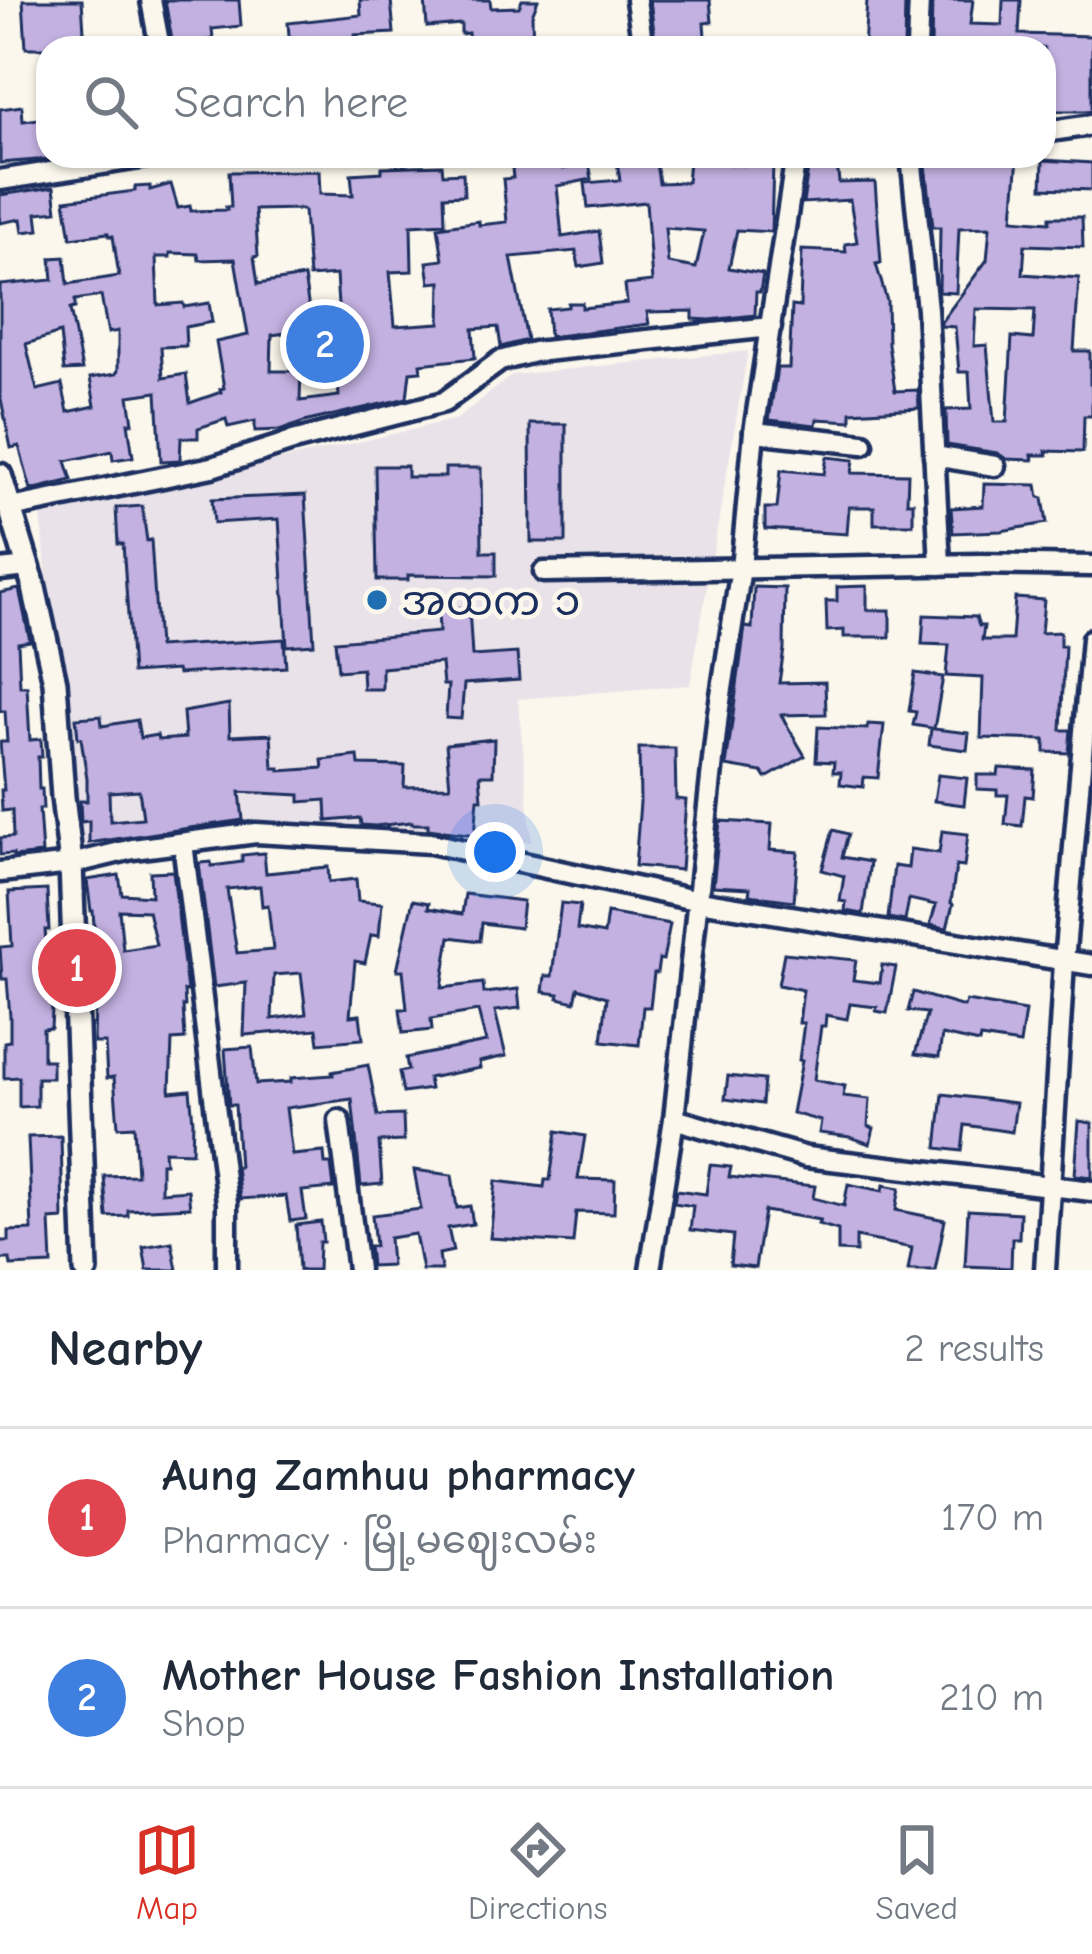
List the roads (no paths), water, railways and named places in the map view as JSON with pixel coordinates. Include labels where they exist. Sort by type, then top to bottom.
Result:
[{"type":"main road","points":[[0,475],[55,682],[71,864],[86,1270]]},
{"type":"street","points":[[151,0],[158,36]]},
{"type":"street","points":[[636,0],[641,36]]},
{"type":"street","points":[[918,36],[919,0]]},
{"type":"street","points":[[1056,130],[1092,125]]},
{"type":"street","points":[[0,180],[76,168]]},
{"type":"street","points":[[650,1270],[674,1119],[754,432],[794,168]]},
{"type":"street","points":[[912,168],[927,310],[940,565]]},
{"type":"street","points":[[11,508],[212,467],[444,402],[500,362],[534,352],[771,327]]},
{"type":"street","points":[[754,432],[863,444]]},
{"type":"street","points":[[934,456],[995,466]]},
{"type":"street","points":[[544,572],[1092,566]]},
{"type":"street","points":[[0,570],[28,567]]},
{"type":"street","points":[[1045,1270],[1064,962],[1084,824],[1092,639]]},
{"type":"street","points":[[0,872],[256,833],[431,843],[699,901],[1092,965]]},
{"type":"street","points":[[183,843],[226,1203],[227,1270]]},
{"type":"street","points":[[674,1119],[806,1157],[1092,1191]]},
{"type":"street","points":[[339,1120],[358,1270]]},
{"type":"place","name":"Mother House Fashion Installation","points":[[325,344]]},
{"type":"place","name":"အထက ၁","points":[[377,600]]},
{"type":"place","name":"Aung Zamhuu pharmacy","points":[[77,968]]}]
